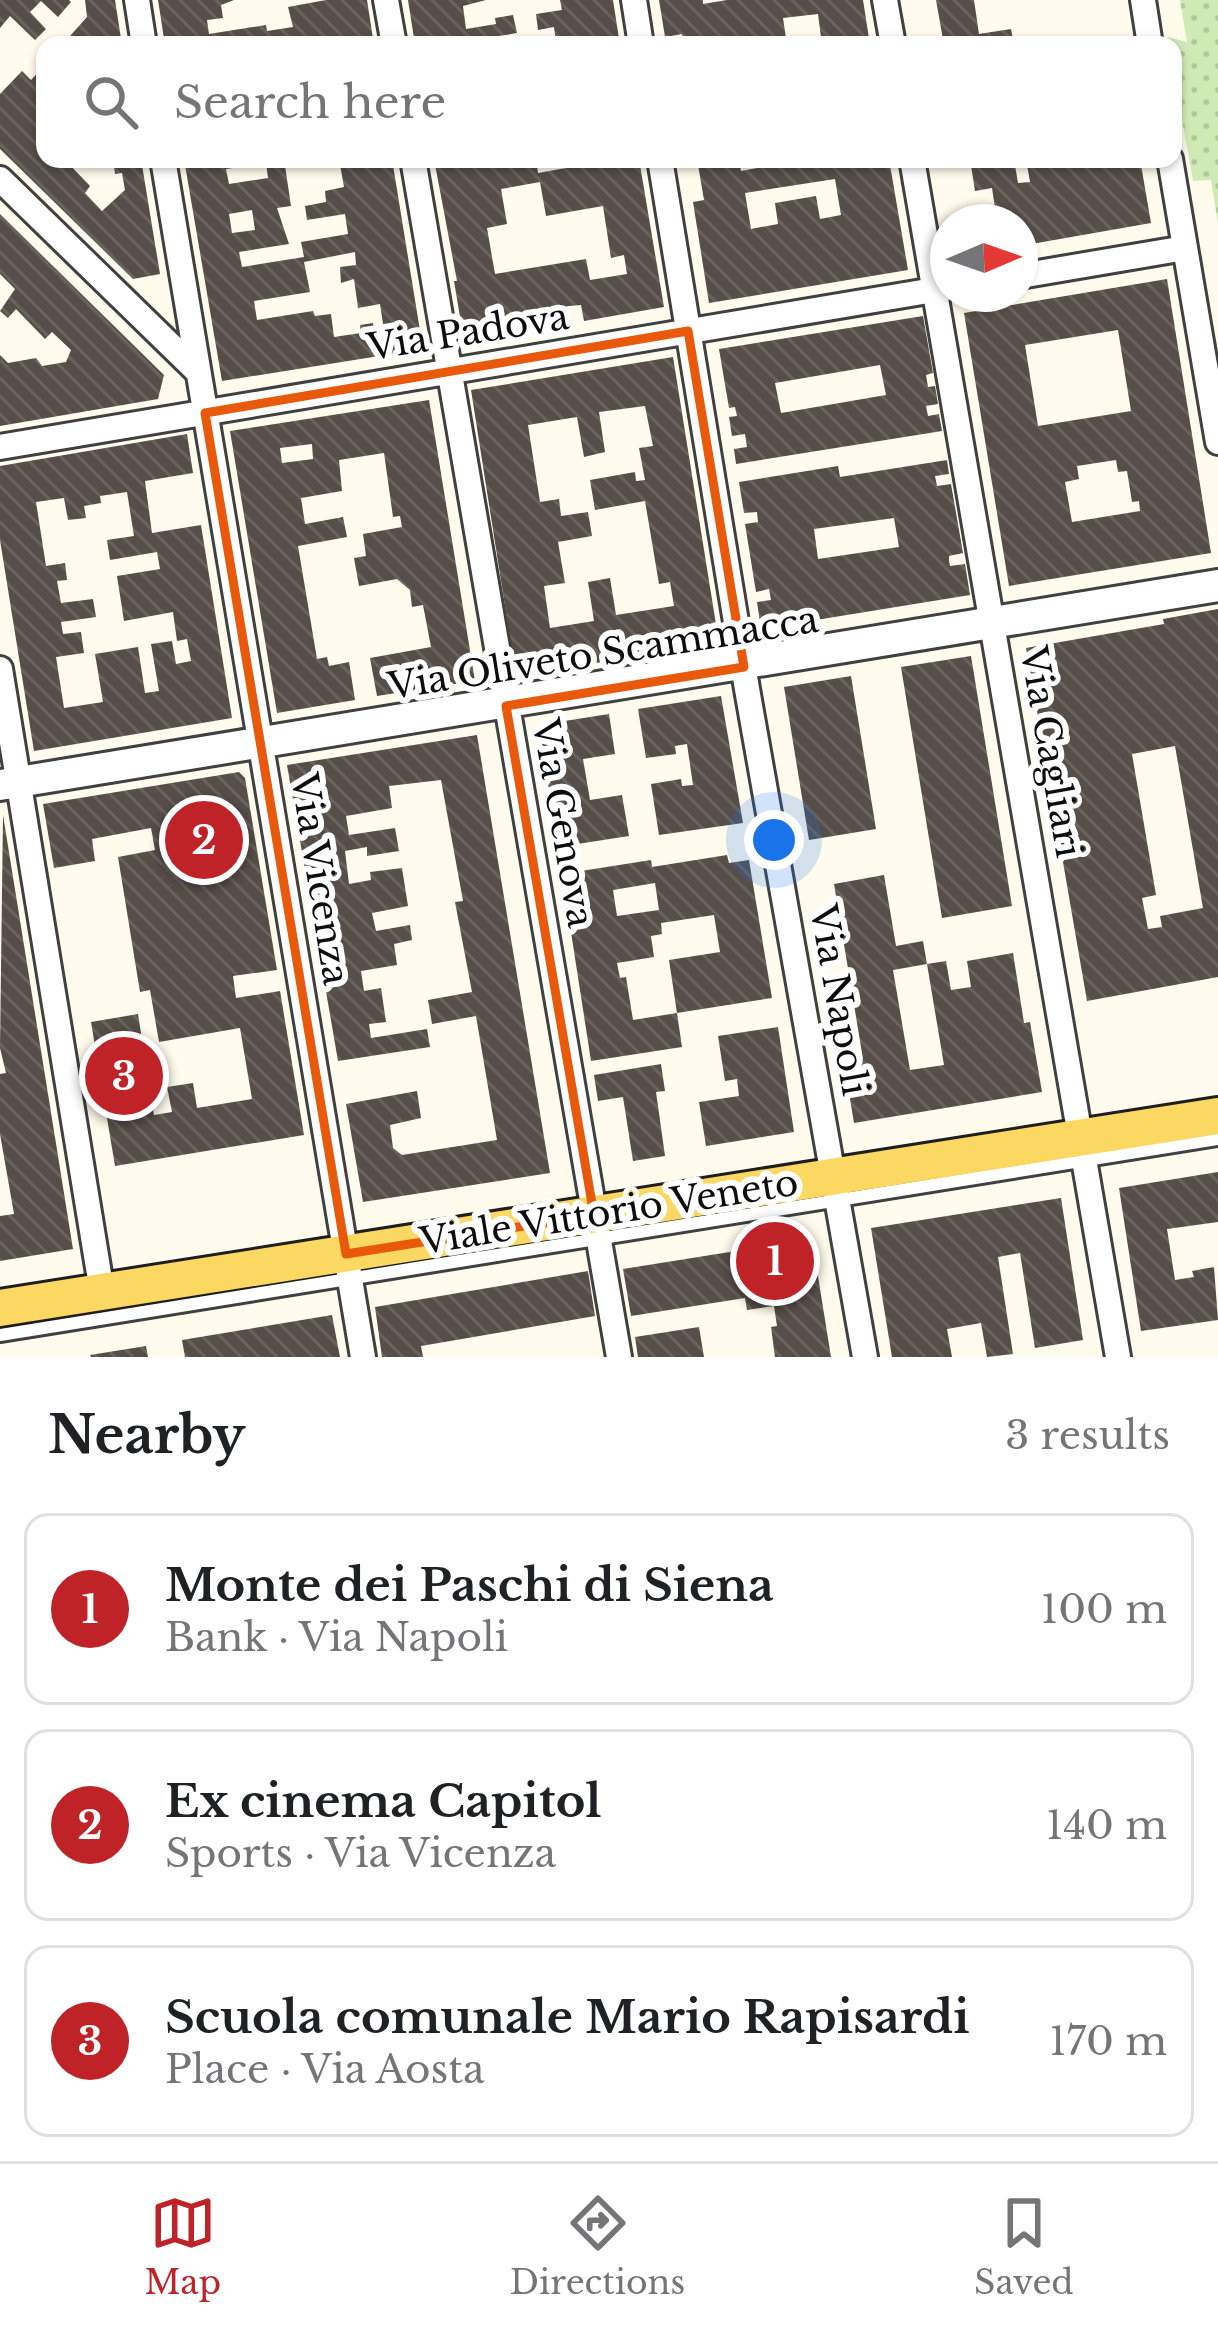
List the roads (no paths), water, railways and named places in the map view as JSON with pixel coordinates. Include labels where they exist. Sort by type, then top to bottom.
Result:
[{"type":"main road","name":"Viale Vittorio Veneto","points":[[0,1308],[102,1292],[348,1266],[1083,1149],[1218,1117]]},
{"type":"street","points":[[136,0],[142,36]]},
{"type":"street","points":[[386,0],[392,36]]},
{"type":"street","points":[[634,0],[640,36]]},
{"type":"street","points":[[885,0],[891,36]]},
{"type":"street","points":[[1143,0],[1149,36]]},
{"type":"street","points":[[164,168],[198,372]]},
{"type":"street","name":"Via Genova","points":[[415,168],[620,1357]]},
{"type":"street","name":"Via Napoli","points":[[661,168],[742,661],[865,1357]]},
{"type":"street","name":"Via Cagliari","points":[[914,168],[930,240]]},
{"type":"street","points":[[1172,168],[1218,442]]},
{"type":"street","points":[[0,179],[198,372]]},
{"type":"street","points":[[1038,273],[1185,248]]},
{"type":"street","name":"Via Padova","points":[[0,447],[930,291]]},
{"type":"street","name":"Via Cagliari","points":[[945,312],[992,620],[1118,1357]]},
{"type":"street","name":"Via Vicenza","points":[[198,372],[363,1357]]},
{"type":"street","name":"Via Oliveto Scammacca","points":[[9,780],[992,620],[1218,590]]},
{"type":"street","points":[[0,670],[9,780],[102,1292]]},
{"type":"lane","points":[[992,620],[1218,577]]},
{"type":"lane","points":[[1083,1149],[1218,1138]]},
{"type":"lane","points":[[0,1336],[348,1266]]},
{"type":"place","name":"Ex cinema Capitol","points":[[204,840]]},
{"type":"place","name":"Scuola comunale Mario Rapisardi","points":[[124,1076]]},
{"type":"place","name":"Monte dei Paschi di Siena","points":[[775,1261]]}]
